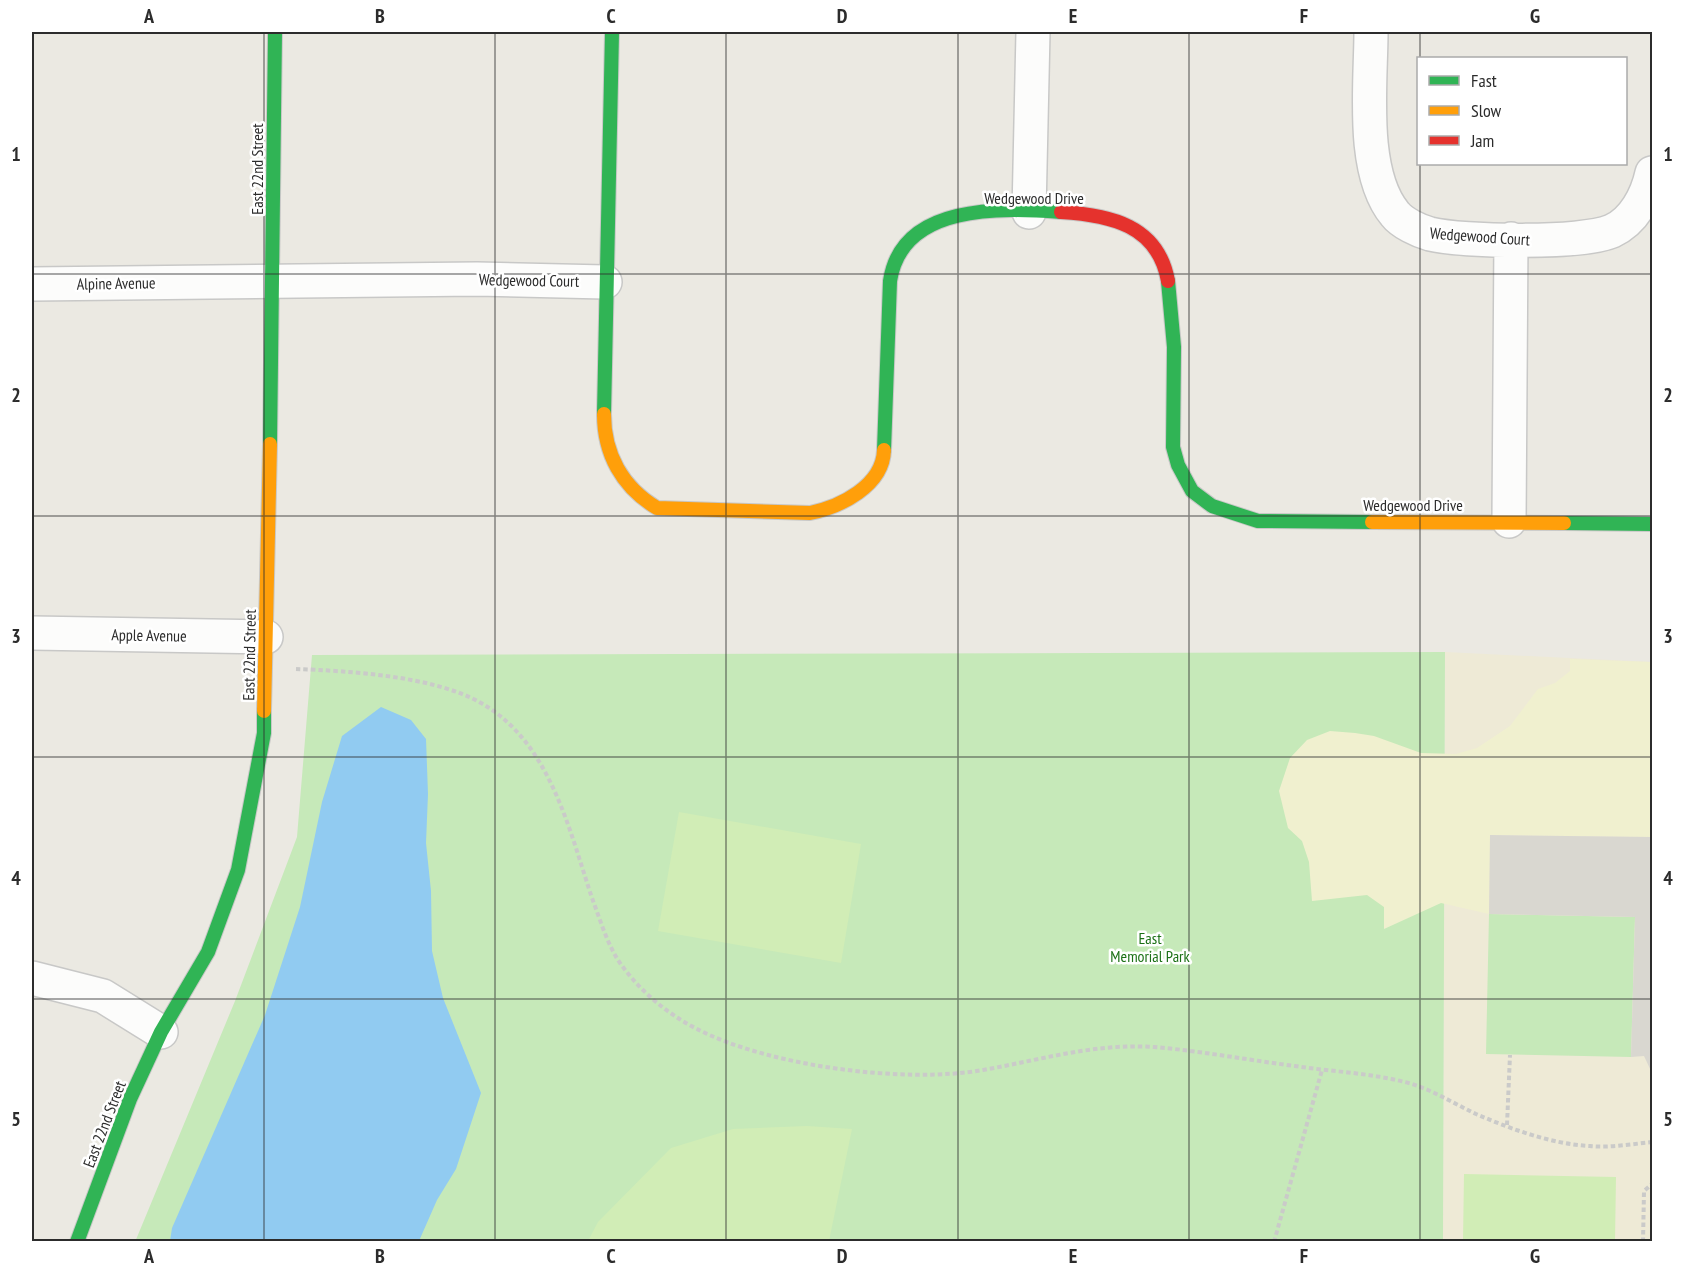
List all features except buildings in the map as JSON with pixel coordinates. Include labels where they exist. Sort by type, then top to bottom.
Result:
[{"type":"street","name":"East 22nd Street","points":[[77,1242],[130,1099],[161,1032],[208,952],[237,870],[264,733],[273,282],[275,32]]},
{"type":"street","points":[[605,282],[612,32]]},
{"type":"street","points":[[1029,212],[1033,32]]},
{"type":"street","name":"Wedgewood Court","points":[[1371,32],[1372,158],[1389,206],[1396,216],[1421,231],[1433,234],[1553,241],[1611,231],[1628,220],[1648,192],[1653,173]]},
{"type":"street","name":"Wedgewood Drive","points":[[605,282],[604,435],[608,452],[621,478],[644,502],[657,508],[810,513],[825,511],[853,499],[880,465],[884,456],[891,296],[897,256],[916,236],[934,222],[964,215],[1029,212],[1084,214],[1110,219],[1133,228],[1160,253],[1171,286],[1173,447],[1178,470],[1186,485],[1193,494],[1212,507],[1258,521],[1509,521],[1653,524]]},
{"type":"street","points":[[1509,521],[1511,239]]},
{"type":"street","name":"Wedgewood Court","points":[[201,282],[477,279],[605,282]]},
{"type":"street","name":"Alpine Avenue","points":[[32,284],[201,282]]},
{"type":"street","name":"Apple Avenue","points":[[32,633],[266,652]]},
{"type":"street","points":[[32,978],[103,996],[161,1032]]},
{"type":"path","points":[[266,652],[443,688],[482,703],[513,728],[536,756],[550,782],[599,918],[618,960],[643,992],[669,1012],[698,1030],[747,1049],[815,1064],[873,1073],[930,1074],[978,1071],[1112,1046],[1156,1047],[1377,1076],[1416,1085],[1532,1135],[1593,1147],[1653,1142]]},
{"type":"path","points":[[1507,1125],[1510,1055]]},
{"type":"path","points":[[1274,1242],[1322,1070]]},
{"type":"path","points":[[1643,1242],[1644,1191],[1653,1184]]},
{"type":"shaded area","points":[[1445,652],[1652,662],[1652,1241],[1443,1242]]},
{"type":"shaded area","points":[[1490,835],[1652,837],[1652,1073],[1644,1056],[1631,1057],[1635,917],[1489,914]]},
{"type":"green space","name":"East Memorial Park","points":[[1445,652],[1443,1241],[135,1242],[235,1001],[297,837],[312,655]]},
{"type":"green space","points":[[679,812],[861,844],[841,963],[658,931]]},
{"type":"green space","points":[[1489,914],[1635,917],[1631,1057],[1486,1054]]},
{"type":"green space","points":[[807,1126],[852,1129],[829,1241],[588,1241],[598,1222],[671,1148],[733,1129]]},
{"type":"green space","points":[[1464,1174],[1616,1177],[1615,1241],[1463,1241]]},
{"type":"sand","points":[[1570,659],[1652,662],[1650,773],[1652,774],[1652,837],[1491,835],[1489,914],[1441,903],[1384,929],[1384,907],[1367,895],[1312,901],[1309,862],[1302,841],[1288,828],[1279,791],[1290,758],[1307,740],[1330,731],[1374,736],[1421,753],[1456,754],[1477,748],[1510,726],[1538,689],[1555,683],[1570,671]]},
{"type":"water","points":[[381,707],[411,720],[426,739],[428,794],[426,843],[431,891],[432,951],[443,998],[481,1093],[456,1169],[437,1200],[419,1241],[170,1241],[172,1228],[265,1015],[300,907],[322,802],[342,736]]},
{"type":"traffic: fast","points":[[270,444],[275,32]]},
{"type":"traffic: fast","points":[[604,414],[612,32]]},
{"type":"traffic: fast","points":[[884,450],[890,281],[898,255],[913,237],[934,224],[958,216],[1011,210],[1061,212]]},
{"type":"traffic: fast","points":[[1168,281],[1174,347],[1173,447],[1178,465],[1192,491],[1212,506],[1258,521],[1372,522]]},
{"type":"traffic: fast","points":[[1564,523],[1652,524]]},
{"type":"traffic: fast","points":[[77,1242],[130,1099],[161,1032],[208,952],[238,870],[264,733],[264,711]]},
{"type":"traffic: slow","points":[[604,414],[607,443],[617,468],[634,490],[657,508],[810,513],[822,510],[846,500],[868,484],[882,463],[884,450]]},
{"type":"traffic: slow","points":[[264,711],[270,444]]},
{"type":"traffic: slow","points":[[1372,522],[1564,523]]},
{"type":"traffic: jam","points":[[1061,212],[1114,220],[1143,235],[1163,262],[1168,281]]}]
